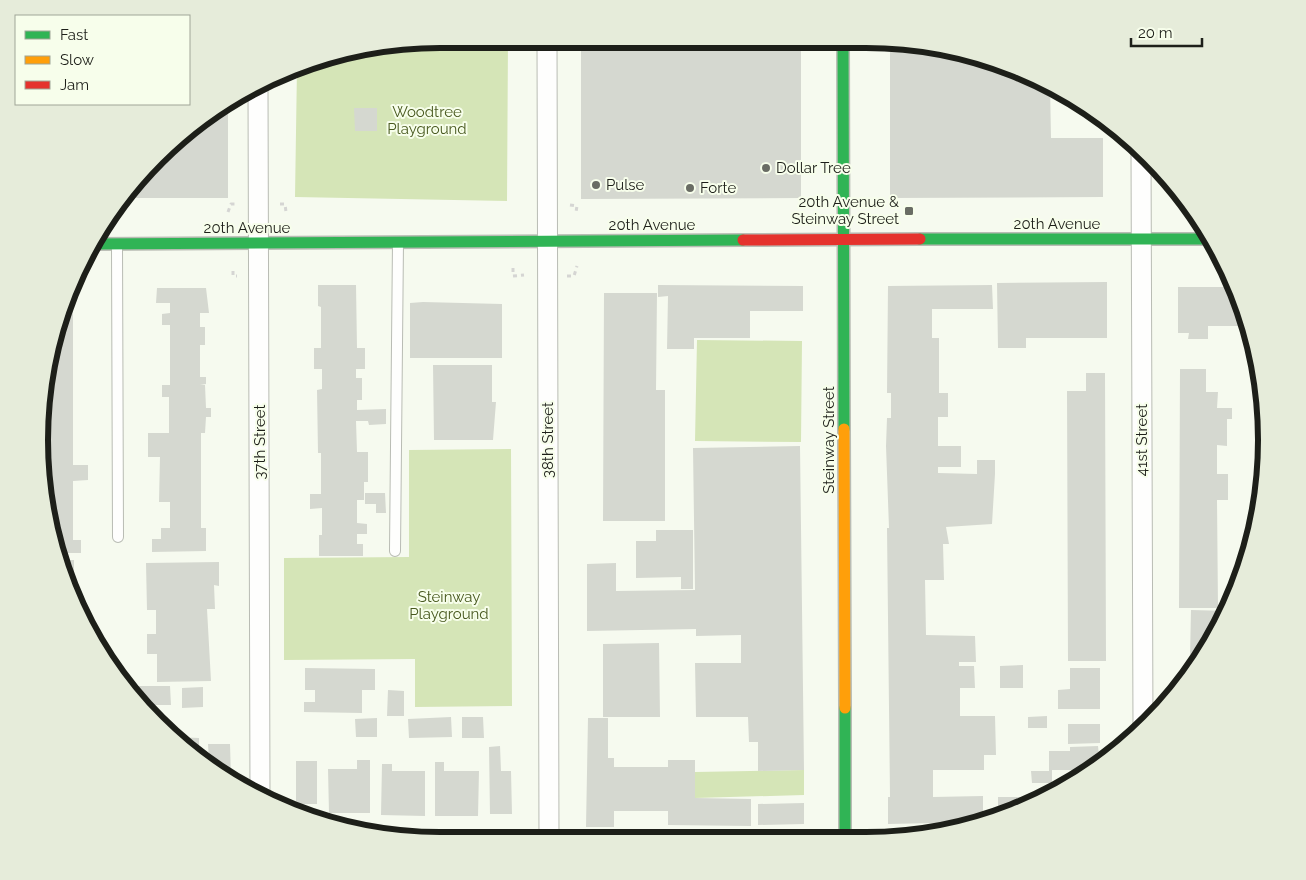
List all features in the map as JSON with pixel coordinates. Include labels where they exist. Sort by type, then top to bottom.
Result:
[{"type":"street","name":"38th Street","points":[[547,48],[550,832]]},
{"type":"street","name":"Steinway Street","points":[[844,48],[845,832]]},
{"type":"street","name":"37th Street","points":[[258,92],[260,243],[260,789]]},
{"type":"street","name":"41st Street","points":[[1141,159],[1143,719]]},
{"type":"street","name":"20th Avenue","points":[[100,244],[548,240],[1203,239]]},
{"type":"lane","points":[[396,551],[398,242]]},
{"type":"lane","points":[[116,244],[118,537]]},
{"type":"path","points":[[228,212],[230,204],[237,204]]},
{"type":"path","points":[[276,204],[285,204],[286,212]]},
{"type":"path","points":[[570,205],[576,206],[576,212]]},
{"type":"path","points":[[564,275],[574,276],[577,266]]},
{"type":"path","points":[[514,268],[514,276],[524,275]]},
{"type":"green space","name":"Woodtree Playground","points":[[414,48],[508,48],[507,201],[295,197],[297,74],[338,61],[389,51]]},
{"type":"green space","points":[[697,340],[802,341],[801,442],[695,441]]},
{"type":"green space","name":"Steinway Playground","points":[[511,449],[512,706],[415,707],[415,659],[284,660],[284,558],[409,557],[409,450]]},
{"type":"green space","points":[[804,770],[804,795],[695,798],[695,772]]},
{"type":"building","points":[[581,48],[801,48],[801,198],[581,199]]},
{"type":"building","points":[[890,48],[943,55],[992,68],[1016,77],[1050,94],[1051,138],[1103,138],[1103,197],[890,198]]},
{"type":"building","points":[[354,108],[377,108],[377,131],[355,131]]},
{"type":"building","points":[[228,110],[228,198],[131,198],[162,162],[201,129]]},
{"type":"building","points":[[1107,282],[1107,338],[1026,338],[1026,348],[998,348],[997,283]]},
{"type":"building","points":[[318,285],[356,285],[357,348],[365,348],[365,369],[356,369],[356,378],[362,378],[362,400],[357,400],[357,410],[386,409],[386,424],[369,425],[368,421],[356,421],[357,452],[368,452],[368,482],[364,482],[364,500],[357,500],[357,523],[367,524],[367,534],[357,534],[357,544],[363,544],[363,556],[319,556],[319,535],[322,535],[322,508],[310,509],[310,494],[321,494],[321,453],[318,453],[317,390],[322,389],[322,369],[314,369],[314,348],[321,348],[321,307],[318,306]]},
{"type":"building","points":[[658,285],[803,286],[803,311],[750,311],[750,338],[694,338],[694,349],[667,349],[668,296],[658,297]]},
{"type":"building","points":[[992,285],[993,309],[932,309],[932,338],[939,338],[939,393],[948,393],[948,417],[938,417],[938,446],[961,446],[961,467],[938,467],[938,473],[977,474],[977,460],[995,460],[992,524],[946,527],[949,544],[943,544],[944,580],[925,580],[926,635],[975,636],[976,662],[959,662],[959,666],[974,666],[975,688],[960,688],[960,716],[995,716],[996,755],[984,755],[984,770],[933,770],[933,797],[983,796],[983,815],[953,823],[888,824],[888,797],[890,797],[887,528],[889,528],[886,446],[887,418],[891,418],[891,393],[887,393],[888,286]]},
{"type":"building","points":[[1178,287],[1228,287],[1242,326],[1208,326],[1208,339],[1188,339],[1189,333],[1178,333]]},
{"type":"building","points":[[157,288],[206,288],[209,313],[200,313],[200,327],[205,327],[205,345],[200,345],[200,377],[206,377],[206,384],[200,385],[205,385],[206,408],[211,408],[211,417],[206,417],[205,433],[201,433],[201,528],[206,528],[206,551],[152,552],[152,539],[161,539],[161,528],[170,528],[170,502],[159,502],[160,457],[148,457],[148,433],[169,433],[169,397],[162,397],[162,385],[170,385],[170,325],[162,325],[162,314],[170,313],[170,303],[156,303]]},
{"type":"building","points":[[604,293],[657,293],[656,390],[665,390],[665,521],[603,521]]},
{"type":"building","points":[[73,301],[73,465],[88,465],[88,480],[73,481],[73,540],[81,540],[81,553],[64,553],[55,517],[48,466],[48,414],[51,389],[61,338]]},
{"type":"building","points":[[410,303],[502,304],[502,358],[410,358]]},
{"type":"building","points":[[433,365],[492,365],[492,402],[496,402],[493,440],[434,440]]},
{"type":"building","points":[[1180,369],[1206,369],[1206,392],[1218,392],[1217,408],[1232,408],[1232,419],[1227,419],[1227,446],[1217,445],[1217,474],[1228,474],[1228,500],[1217,500],[1218,608],[1179,608]]},
{"type":"building","points":[[1086,373],[1105,373],[1106,661],[1068,661],[1067,391],[1086,391]]},
{"type":"building","points":[[800,446],[804,770],[758,771],[758,742],[749,742],[748,717],[696,717],[695,663],[741,663],[741,635],[696,636],[696,629],[587,631],[587,564],[616,563],[616,591],[695,590],[693,448]]},
{"type":"building","points":[[365,493],[385,493],[386,513],[376,513],[376,504],[365,504]]},
{"type":"building","points":[[656,530],[693,530],[693,589],[681,589],[681,577],[636,578],[636,541],[656,541]]},
{"type":"building","points":[[66,560],[74,560],[74,582]]},
{"type":"building","points":[[219,562],[219,586],[214,585],[215,609],[207,609],[211,681],[157,682],[157,654],[147,654],[147,634],[156,634],[156,610],[147,610],[146,563]]},
{"type":"building","points":[[1191,610],[1219,611],[1206,636],[1192,658],[1190,658]]},
{"type":"building","points":[[659,643],[660,717],[603,717],[603,644]]},
{"type":"building","points":[[1023,665],[1023,688],[1000,688],[1000,666]]},
{"type":"building","points":[[305,668],[375,669],[375,690],[362,690],[362,713],[304,712],[304,702],[315,702],[315,690],[305,690]]},
{"type":"building","points":[[1070,668],[1100,668],[1100,709],[1058,709],[1058,690],[1070,689]]},
{"type":"building","points":[[135,686],[170,686],[171,705],[150,705]]},
{"type":"building","points":[[203,687],[203,707],[182,708],[182,688]]},
{"type":"building","points":[[388,690],[404,691],[404,716],[387,716]]},
{"type":"building","points":[[1047,716],[1047,728],[1028,728],[1028,717]]},
{"type":"building","points":[[451,717],[452,737],[409,738],[408,719]]},
{"type":"building","points":[[462,717],[483,717],[484,738],[462,738]]},
{"type":"building","points":[[377,718],[377,737],[356,737],[355,719]]},
{"type":"building","points":[[588,718],[608,718],[608,758],[614,758],[614,767],[668,767],[668,760],[695,760],[695,798],[751,799],[751,826],[668,825],[668,811],[614,811],[614,827],[586,827]]},
{"type":"building","points":[[1068,724],[1100,724],[1100,743],[1068,744]]},
{"type":"building","points":[[184,737],[199,738],[199,749]]},
{"type":"building","points":[[208,744],[230,744],[231,772],[222,766],[209,757]]},
{"type":"building","points":[[500,746],[501,771],[511,771],[512,814],[490,814],[489,747]]},
{"type":"building","points":[[1098,746],[1099,755],[1078,770],[1052,770],[1052,783],[1032,783],[1031,771],[1049,771],[1049,751],[1070,751],[1070,747]]},
{"type":"building","points":[[357,760],[370,760],[370,813],[329,813],[328,769],[357,769]]},
{"type":"building","points":[[296,761],[317,761],[317,804],[296,804]]},
{"type":"building","points":[[435,762],[444,762],[444,771],[479,771],[478,816],[435,816]]},
{"type":"building","points":[[382,764],[392,764],[392,771],[425,771],[425,816],[381,815]]},
{"type":"building","points":[[998,797],[1026,797],[1016,803],[998,810]]},
{"type":"building","points":[[804,803],[804,824],[758,825],[758,804]]},
{"type":"traffic: fast","points":[[843,48],[844,429]]},
{"type":"traffic: fast","points":[[920,239],[1203,239]]},
{"type":"traffic: fast","points":[[100,244],[743,240]]},
{"type":"traffic: fast","points":[[845,708],[845,832]]},
{"type":"traffic: slow","points":[[844,429],[845,708]]},
{"type":"traffic: jam","points":[[743,240],[920,239]]},
{"type":"place","name":"Dollar Tree","points":[[766,168]]},
{"type":"place","name":"Pulse","points":[[596,185]]},
{"type":"place","name":"Forte","points":[[690,188]]},
{"type":"place","name":"20th Avenue & Steinway Street","points":[[909,211]]}]
